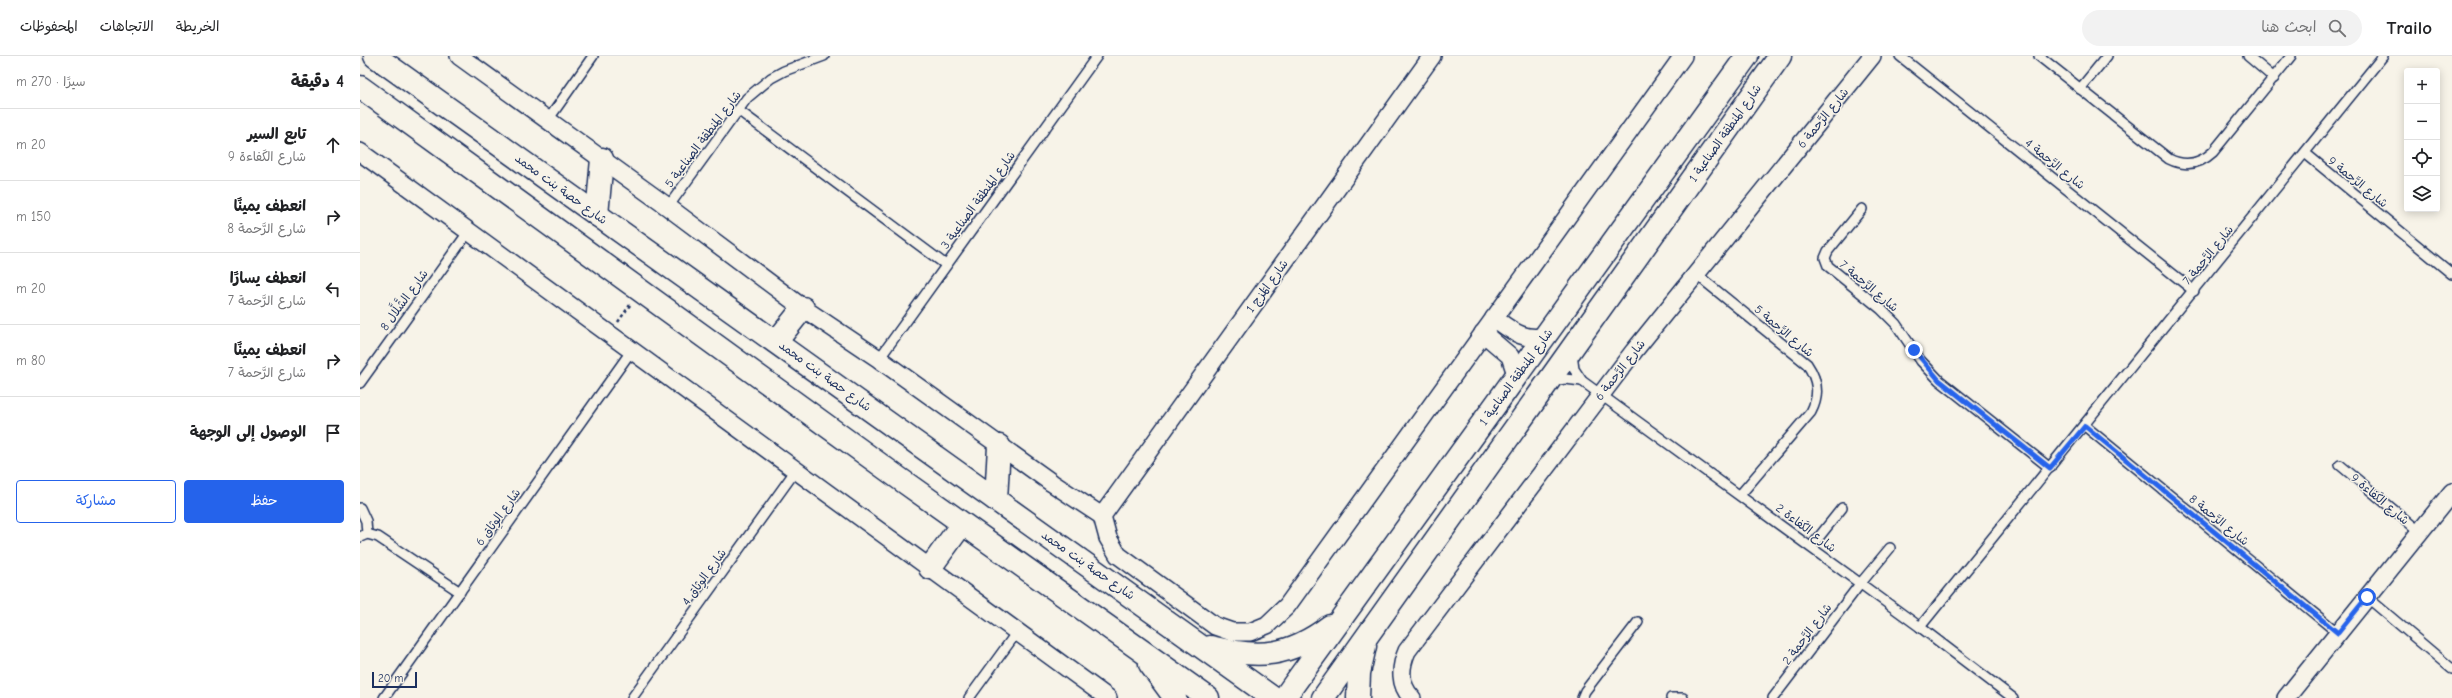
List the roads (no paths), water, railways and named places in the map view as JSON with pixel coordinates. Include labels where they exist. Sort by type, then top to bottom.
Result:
[{"type":"main road","name":"شارع حصة بنت محمد","points":[[375,56],[1273,698]]},
{"type":"main road","name":"شارع المنطقة الصناعية 1","points":[[1284,698],[1517,377],[1747,56]]},
{"type":"main road","name":"شارع المنطقة الصناعية 1","points":[[1323,698],[1780,56]]},
{"type":"main road","points":[[360,87],[962,524],[1208,698]]},
{"type":"main road","points":[[597,215],[602,159]]},
{"type":"main road","points":[[1645,199],[1639,224],[1642,233],[1650,239]]},
{"type":"main road","points":[[776,342],[803,308]]},
{"type":"main road","points":[[996,500],[999,446]]},
{"type":"main road","points":[[930,568],[962,524]]},
{"type":"main road","points":[[1202,646],[1250,655],[1277,653],[1301,646],[1344,616]]},
{"type":"main road","points":[[1358,698],[1359,673],[1367,636]]},
{"type":"main road","points":[[1143,652],[1175,698]]},
{"type":"street","points":[[459,56],[668,206],[803,308],[879,359],[999,446],[1102,516],[1112,547],[1125,562],[1215,626],[1241,633],[1267,625],[1287,606],[1682,56]]},
{"type":"street","name":"شارع المَزج 1","points":[[1102,516],[1432,56]]},
{"type":"street","name":"شارع الرَّحمة 6","points":[[1412,698],[1402,678],[1401,669],[1407,650],[1602,394],[1696,274],[1872,56]]},
{"type":"street","points":[[360,152],[1108,698]]},
{"type":"street","points":[[1494,318],[1523,337],[1530,338],[1546,336]]},
{"type":"street","points":[[1483,333],[1510,356],[1517,377]]},
{"type":"street","name":"شارع الكَفاءة 9","points":[[2286,698],[2451,494]]},
{"type":"lane","points":[[548,120],[594,56]]},
{"type":"lane","name":"شارع المنطقة الصناعية 5","points":[[668,206],[748,98],[771,78],[784,71],[824,56]]},
{"type":"lane","name":"شارع المنطقة الصناعية 3","points":[[879,359],[1097,56]]},
{"type":"lane","name":"شارع الرَّحمة 4","points":[[1900,56],[2194,291]]},
{"type":"lane","points":[[2039,56],[2169,159],[2188,164],[2202,161],[2213,152],[2291,56]]},
{"type":"lane","points":[[2080,89],[2108,56]]},
{"type":"lane","points":[[2248,56],[2274,78]]},
{"type":"lane","name":"شارع الرَّحمة 7","points":[[1920,627],[2085,426],[2383,56]]},
{"type":"lane","points":[[738,110],[946,265]]},
{"type":"lane","name":"شارع الرَّحمة 9","points":[[2305,153],[2452,274]]},
{"type":"lane","name":"شارع الرَّحمة 7","points":[[1862,209],[1828,251],[1825,258],[1828,266],[1891,319],[1928,370],[2050,468]]},
{"type":"lane","name":"شارع الشَّلَّال 8","points":[[360,383],[469,231]]},
{"type":"lane","name":"شارع الرَّحمة 5","points":[[1696,274],[1807,364],[1816,382],[1817,398],[1811,412],[1740,495]]},
{"type":"lane","points":[[1573,347],[1574,369],[1582,381]]},
{"type":"lane","name":"شارع الوِثاق 6","points":[[384,698],[632,350]]},
{"type":"lane","name":"شارع الكَفاءة 2","points":[[1548,382],[1565,379],[1582,381],[1602,394],[1920,627],[2013,698]]},
{"type":"lane","name":"شارع الرَّحمة 8","points":[[2085,426],[2338,633]]},
{"type":"lane","name":"شارع الكَفاءة 9","points":[[2340,465],[2420,532]]},
{"type":"lane","name":"شارع الوِثاق 4","points":[[632,698],[796,470]]},
{"type":"lane","points":[[360,508],[366,521],[363,536],[378,537],[460,592]]},
{"type":"lane","points":[[1811,547],[1842,508]]},
{"type":"lane","name":"شارع الرَّحمة 2","points":[[1773,698],[1860,584],[1890,548]]},
{"type":"lane","points":[[2367,597],[2452,669]]},
{"type":"lane","points":[[1582,698],[1585,691],[1638,622]]},
{"type":"lane","points":[[969,698],[1017,632]]},
{"type":"lane","points":[[1672,698],[1683,698]]}]
